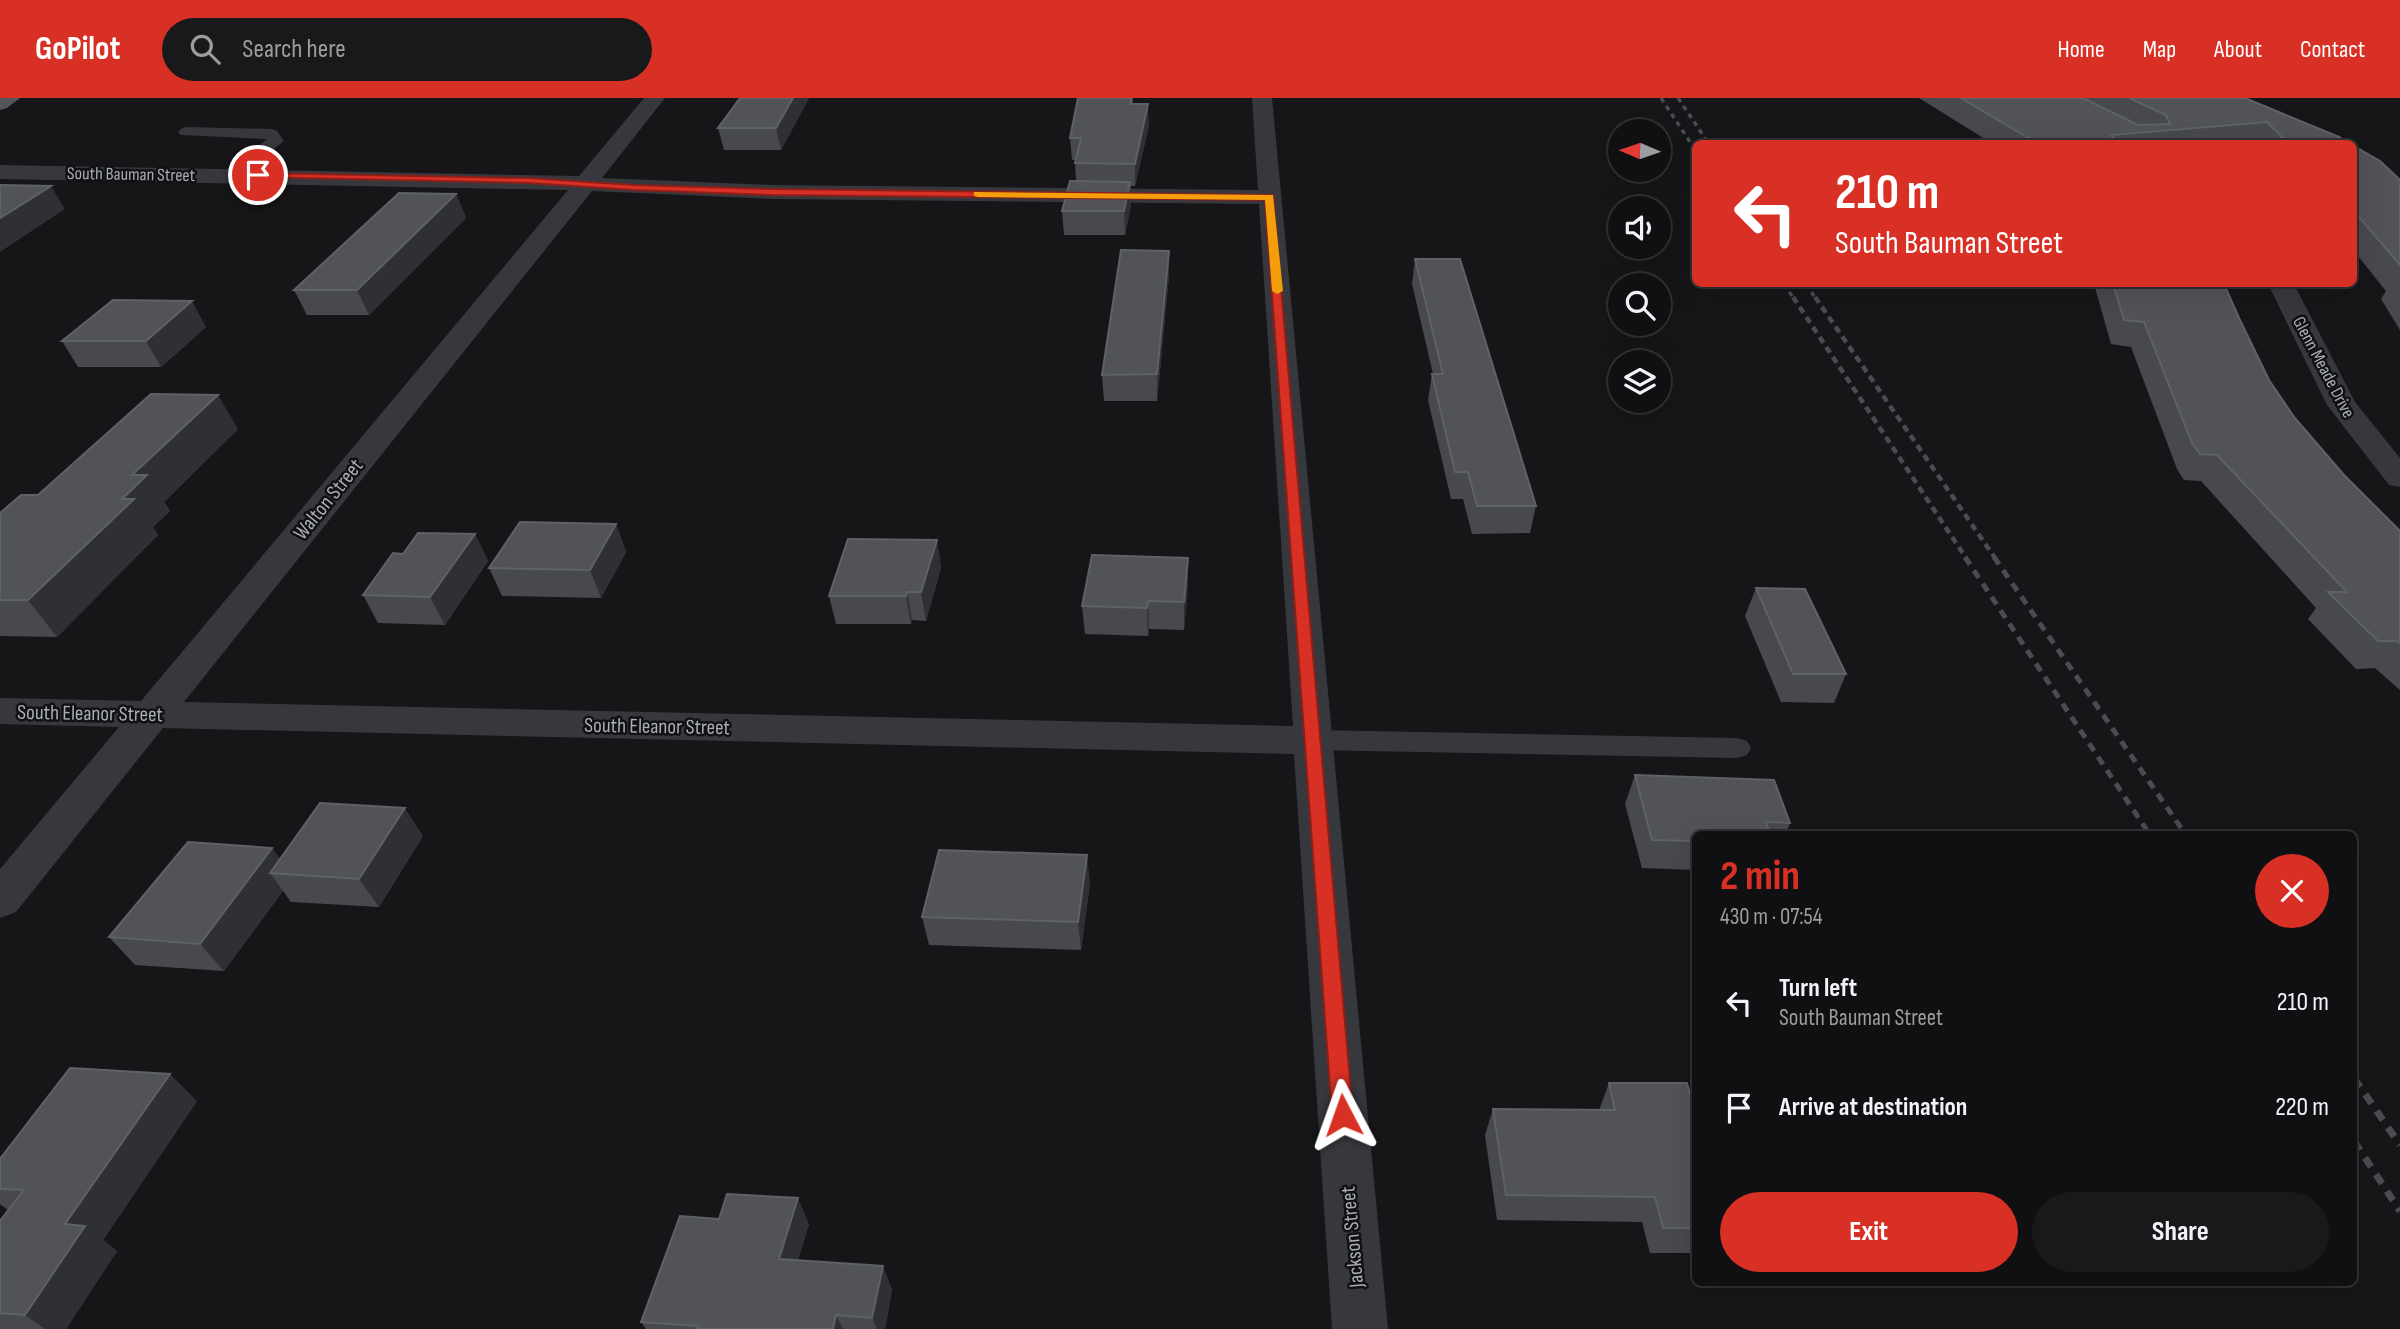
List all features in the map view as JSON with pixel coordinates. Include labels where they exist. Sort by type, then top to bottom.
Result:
[{"type":"main road","points":[[0,104],[10,98]]},
{"type":"street","name":"Walton Street","points":[[0,900],[655,98]]},
{"type":"street","name":"Jackson Street","points":[[1262,98],[1360,1329]]},
{"type":"street","name":"South Bauman Street","points":[[0,172],[528,181],[772,192],[1270,197]]},
{"type":"street","name":"Glenn Meade Drive","points":[[2283,287],[2342,405],[2400,478]]},
{"type":"street","name":"South Eleanor Street","points":[[0,712],[1313,740]]},
{"type":"lane","points":[[186,132],[272,134],[276,141],[231,175]]},
{"type":"lane","points":[[1313,740],[1737,748]]},
{"type":"building","points":[[740,98],[793,98],[776,128],[718,128]]},
{"type":"building","points":[[1078,98],[1131,98],[1131,104],[1148,104],[1135,164],[1075,163],[1081,138],[1070,138]]},
{"type":"building","points":[[1961,98],[2083,98],[2138,125],[2170,124],[2166,115],[2129,98],[2245,98],[2343,140],[2285,140],[2267,122],[2111,135],[2117,140],[2032,140]]},
{"type":"building","points":[[2357,148],[2380,161],[2400,180],[2400,265],[2357,215]]},
{"type":"building","points":[[1070,181],[1130,182],[1124,211],[1062,211]]},
{"type":"building","points":[[0,185],[51,186],[0,218]]},
{"type":"building","points":[[399,193],[456,194],[357,290],[294,290]]},
{"type":"building","points":[[1121,250],[1169,251],[1157,374],[1102,375]]},
{"type":"building","points":[[1415,259],[1460,259],[1536,506],[1477,506],[1468,472],[1455,472],[1432,374],[1443,374]]},
{"type":"building","points":[[2114,287],[2225,287],[2269,380],[2294,417],[2344,475],[2400,531],[2400,643],[2378,641],[2328,592],[2347,592],[2217,455],[2200,454],[2192,443],[2144,322],[2124,320]]},
{"type":"building","points":[[113,300],[192,301],[146,341],[62,341]]},
{"type":"building","points":[[151,394],[218,395],[132,475],[147,475],[122,499],[134,499],[28,600],[0,600],[0,513],[21,495],[38,495]]},
{"type":"building","points":[[520,522],[616,524],[590,570],[489,568]]},
{"type":"building","points":[[418,533],[475,534],[430,597],[363,595],[393,553],[403,554]]},
{"type":"building","points":[[848,539],[937,540],[921,592],[907,592],[906,596],[829,596]]},
{"type":"building","points":[[1092,555],[1188,558],[1184,602],[1148,601],[1147,608],[1082,606]]},
{"type":"building","points":[[1756,588],[1805,589],[1846,674],[1793,674]]},
{"type":"building","points":[[1635,775],[1774,780],[1790,823],[1766,822],[1769,831],[1692,831],[1692,841],[1652,840]]},
{"type":"building","points":[[320,803],[405,808],[359,879],[270,873]]},
{"type":"building","points":[[188,842],[272,848],[200,944],[109,937]]},
{"type":"building","points":[[939,850],[1087,855],[1078,922],[922,917]]},
{"type":"building","points":[[70,1068],[170,1074],[65,1224],[85,1226],[25,1315],[0,1313],[0,1221],[24,1190],[0,1189],[0,1159]]},
{"type":"building","points":[[1609,1083],[1687,1083],[1692,1102],[1692,1228],[1663,1228],[1655,1197],[1506,1195],[1493,1109],[1615,1110]]},
{"type":"building","points":[[727,1194],[798,1198],[779,1259],[883,1266],[872,1318],[836,1315],[833,1329],[697,1329],[698,1326],[641,1322],[680,1216],[719,1219]]},
{"type":"railway","points":[[1661,98],[1692,145]]},
{"type":"railway","points":[[1678,98],[1706,140]]},
{"type":"railway","points":[[1786,287],[1794,299]]},
{"type":"railway","points":[[1808,287],[1816,299]]},
{"type":"railway","points":[[1793,297],[1966,558]]},
{"type":"railway","points":[[1815,297],[1995,558]]},
{"type":"railway","points":[[1965,557],[2147,831]]},
{"type":"railway","points":[[1994,557],[2183,831]]},
{"type":"railway","points":[[2357,1082],[2400,1145]]},
{"type":"railway","points":[[2357,1146],[2400,1211]]},
{"type":"slow traffic","points":[[978,194],[1270,197],[1277,291]]},
{"type":"route","points":[[258,175],[528,181],[634,188],[772,192],[1270,197],[1343,1115]]}]
